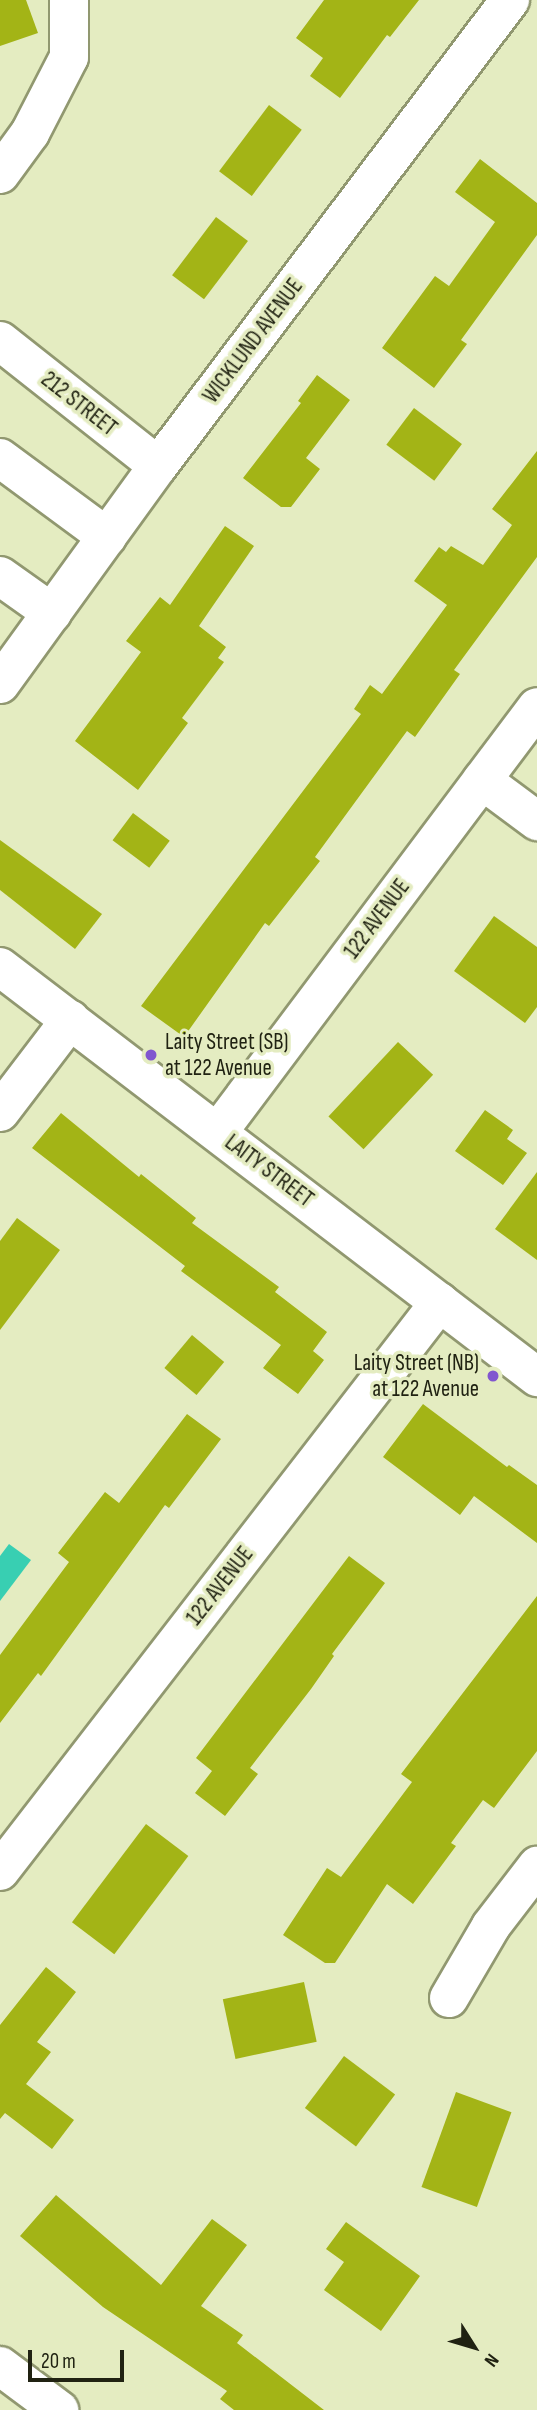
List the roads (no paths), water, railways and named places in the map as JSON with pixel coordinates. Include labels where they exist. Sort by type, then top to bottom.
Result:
[{"type":"street","points":[[0,174],[30,133],[69,57],[69,0]]},
{"type":"street","name":"WICKLUND AVENUE","points":[[0,684],[159,466],[510,0]]},
{"type":"street","name":"212 STREET","points":[[0,341],[159,466]]},
{"type":"street","points":[[0,458],[107,537]]},
{"type":"street","points":[[0,576],[52,613]]},
{"type":"street","name":"122 AVENUE","points":[[218,1132],[537,707]]},
{"type":"street","points":[[482,780],[537,821]]},
{"type":"street","name":"LAITY STREET","points":[[0,967],[537,1377]]},
{"type":"street","points":[[0,1112],[70,1020]]},
{"type":"street","name":"122 AVENUE","points":[[0,1871],[440,1302]]},
{"type":"street","points":[[449,1998],[491,1926],[537,1866]]},
{"type":"street","points":[[0,2366],[59,2410]]},
{"type":"water","points":[[9,1544],[31,1560],[0,1601],[0,1556]]},
{"type":"place","name":"Laity Street (SB) at 122 Avenue","points":[[151,1055]]},
{"type":"place","name":"Laity Street (NB) at 122 Avenue","points":[[493,1376]]}]
